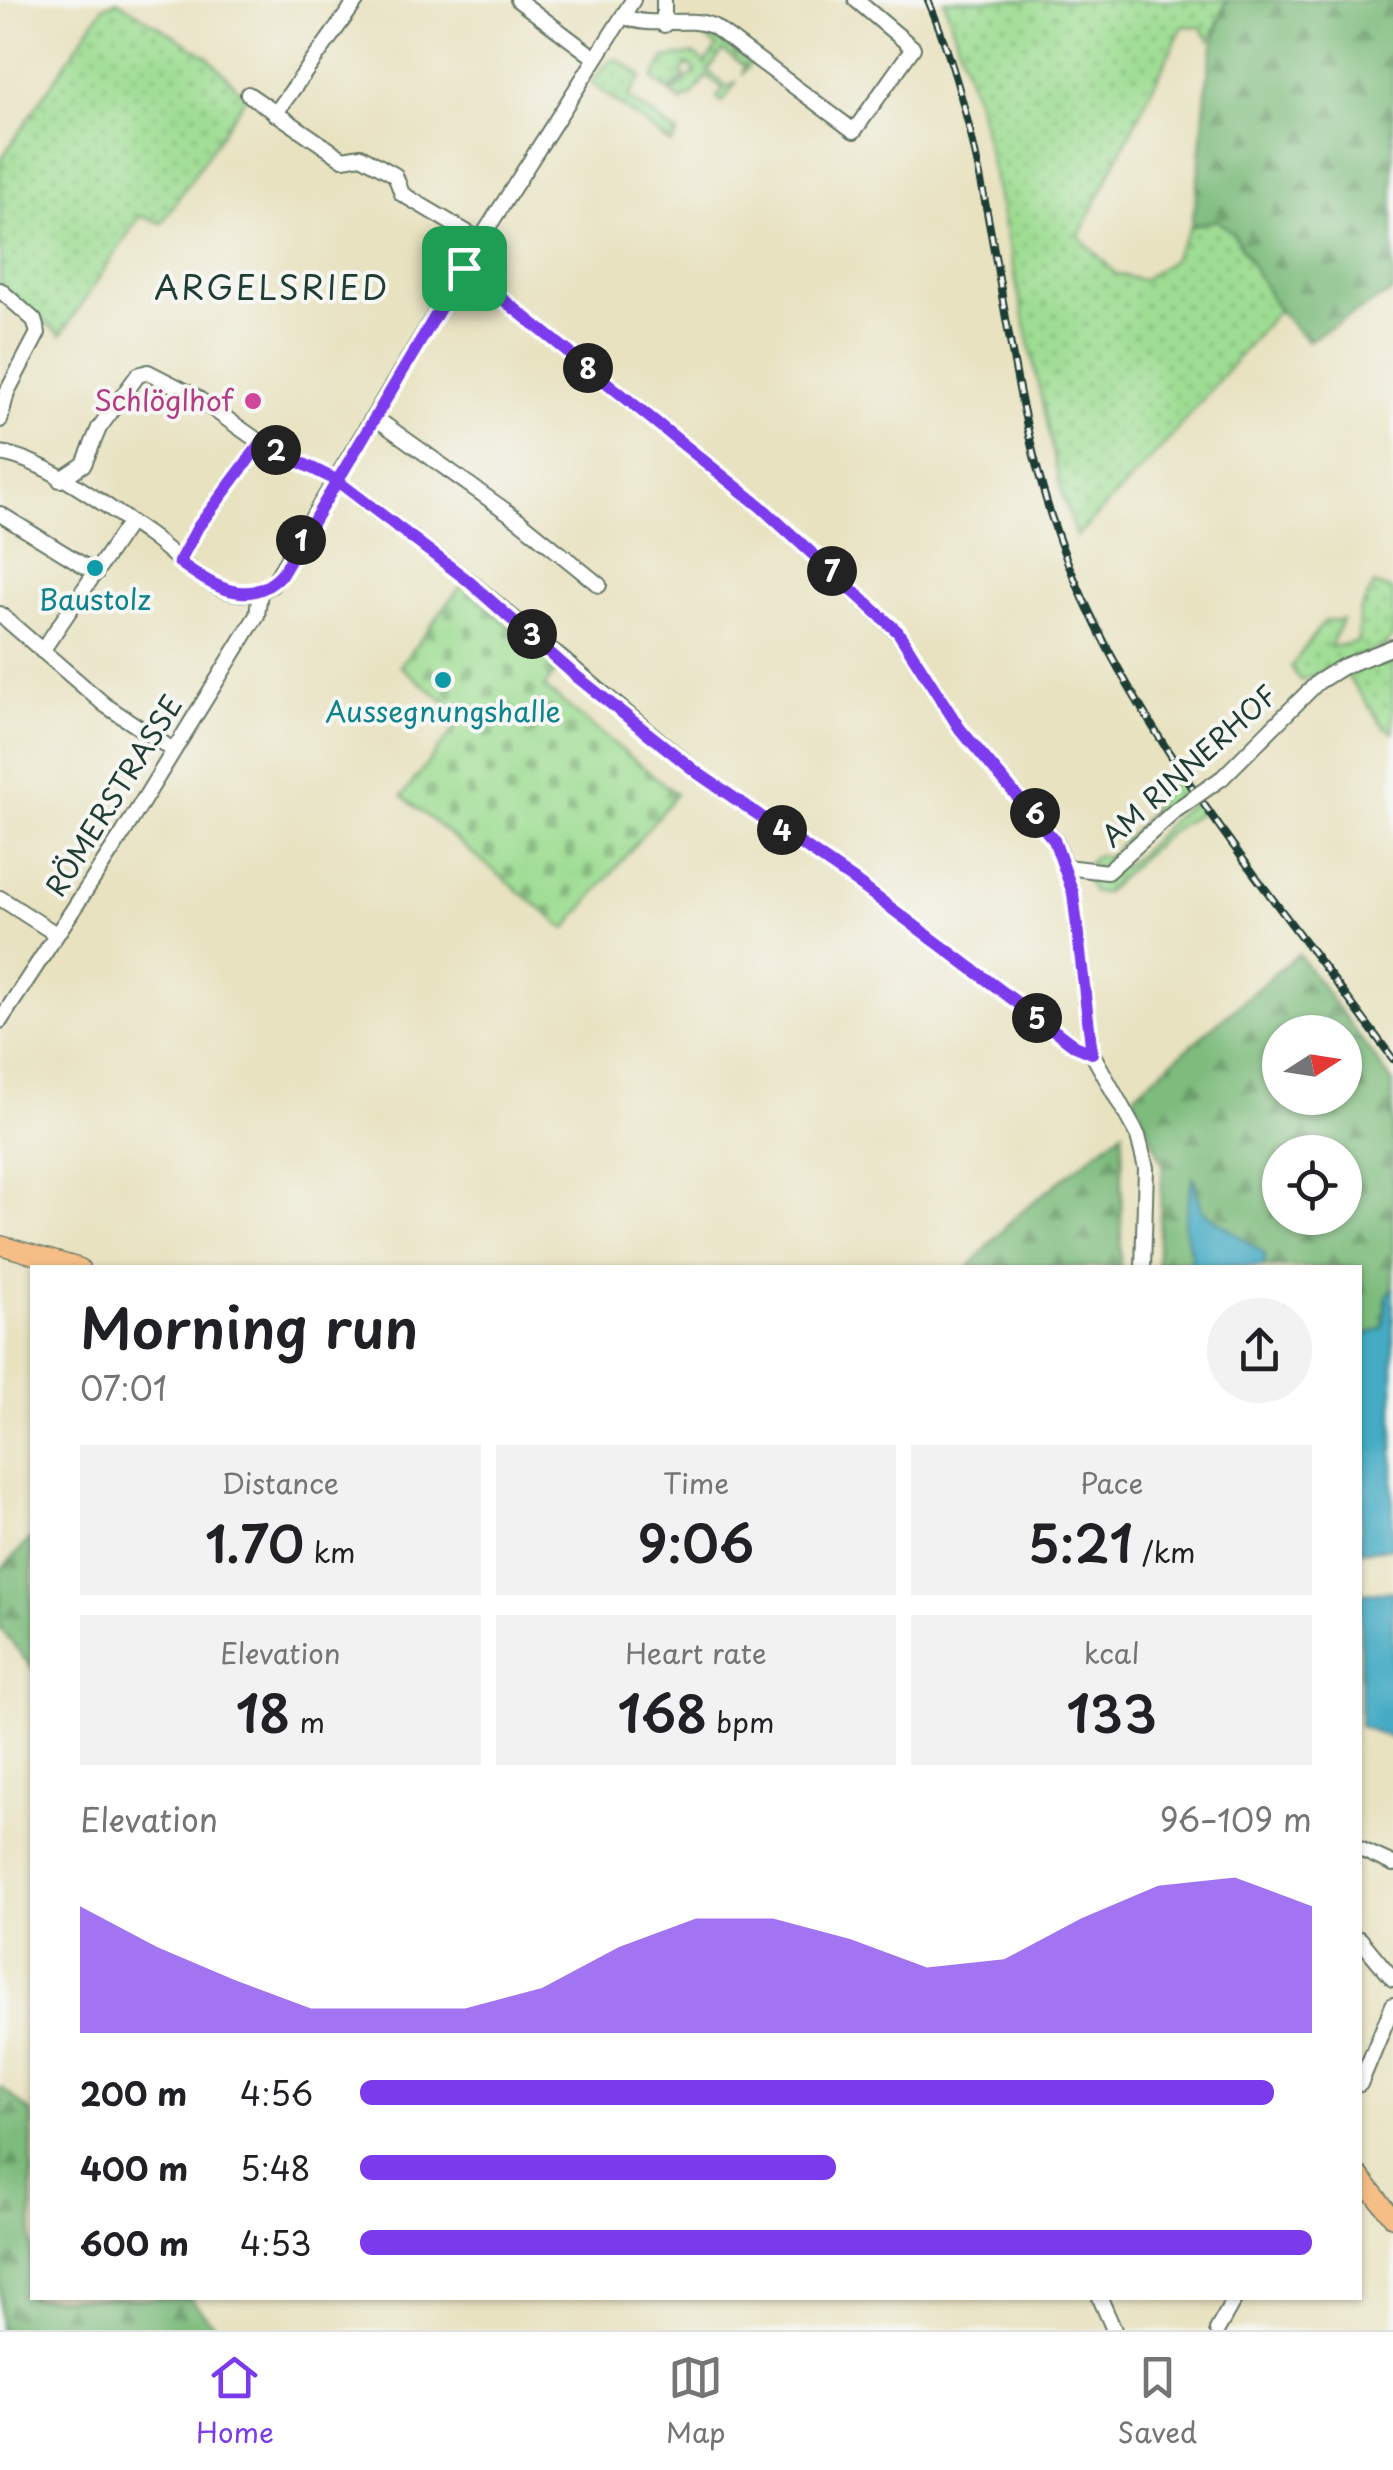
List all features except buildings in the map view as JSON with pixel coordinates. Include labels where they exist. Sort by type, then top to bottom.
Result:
[{"type":"main road","points":[[0,1245],[70,1265]]},
{"type":"main road","points":[[1362,2179],[1393,2218]]},
{"type":"street","points":[[274,114],[357,0]]},
{"type":"street","points":[[518,0],[595,58]]},
{"type":"street","name":"RÖMERSTRASSE","points":[[0,1021],[256,614],[260,592],[282,574],[480,240],[632,0]]},
{"type":"street","points":[[664,0],[664,24]]},
{"type":"street","points":[[623,16],[648,25],[701,22],[713,26],[854,131],[913,48],[856,0]]},
{"type":"street","points":[[248,94],[343,159],[361,156],[395,175],[402,194],[480,240]]},
{"type":"street","points":[[464,268],[760,506],[898,632],[960,729],[1031,807],[1054,840],[1066,867],[1092,1053],[1138,1136],[1146,1168],[1143,1265]]},
{"type":"street","points":[[0,290],[23,308],[38,333],[7,392],[0,420]]},
{"type":"street","points":[[86,495],[84,464],[99,428],[142,372],[193,395],[261,443],[336,480],[466,579],[576,676],[699,774],[855,881],[1075,1046],[1092,1053]]},
{"type":"street","points":[[374,417],[520,520],[598,585]]},
{"type":"street","points":[[179,562],[198,527],[261,443]]},
{"type":"street","points":[[0,453],[12,454],[86,495],[216,586],[260,592]]},
{"type":"street","points":[[60,480],[84,464]]},
{"type":"street","points":[[0,514],[96,573]]},
{"type":"street","points":[[42,651],[129,523]]},
{"type":"street","points":[[0,614],[105,704],[173,750]]},
{"type":"street","name":"AM RINNERHOF","points":[[1066,867],[1107,872],[1176,810],[1222,778],[1318,682],[1342,667],[1393,648]]},
{"type":"street","points":[[0,898],[56,934]]},
{"type":"street","points":[[1362,1849],[1393,1864]]},
{"type":"street","points":[[1362,1941],[1393,1979]]},
{"type":"street","points":[[1362,2079],[1393,2005]]},
{"type":"street","points":[[1101,2300],[1114,2330]]},
{"type":"street","points":[[1217,2330],[1234,2300]]},
{"type":"green space","points":[[944,0],[1227,0],[1210,41],[1200,27],[1183,26],[1079,236],[1116,274],[1142,280],[1171,261],[1191,226],[1217,220],[1233,233],[1278,310],[1158,452],[1076,537],[1060,486],[979,109]]},
{"type":"green space","points":[[1227,0],[1393,0],[1393,291],[1308,341],[1278,310],[1233,233],[1217,220],[1191,226],[1211,55]]},
{"type":"green space","points":[[118,1],[208,57],[246,97],[162,223],[140,216],[61,335],[0,285],[0,161],[104,6]]},
{"type":"green space","points":[[681,30],[708,33],[751,63],[742,74],[744,66],[723,51],[708,71],[728,87],[737,81],[723,102],[717,98],[723,88],[707,76],[682,102],[671,93],[696,71],[688,64],[681,73],[685,76],[669,91],[653,79],[665,58],[693,54],[705,63],[717,47],[699,33],[682,35]]},
{"type":"green space","points":[[610,60],[620,60],[642,76],[628,97],[678,134],[671,144],[591,83]]},
{"type":"green space","points":[[1374,584],[1393,591],[1393,636],[1387,645],[1301,681],[1291,667],[1324,621],[1342,620],[1330,647],[1358,642],[1359,613]]},
{"type":"green space","points":[[462,585],[559,668],[544,687],[676,794],[566,929],[402,796],[464,717],[400,666]]},
{"type":"green space","points":[[1393,654],[1393,732],[1384,727],[1345,673]]},
{"type":"green space","points":[[1178,778],[1187,790],[1162,813],[1154,810],[1114,864],[1098,868],[1088,864],[1096,856],[1112,856]]},
{"type":"green space","points":[[1194,802],[1201,812],[1168,833],[1104,893],[1093,892],[1082,871],[1100,873],[1129,863]]},
{"type":"green space","points":[[1298,954],[1343,1015],[1262,1015],[1262,1115],[1362,1115],[1362,1041],[1393,1083],[1393,1288],[1387,1296],[1383,1328],[1365,1336],[1362,1331],[1362,1265],[1264,1265],[1265,1254],[1202,1210],[1193,1179],[1184,1224],[1192,1259],[1190,1265],[1157,1265],[1163,1164],[1133,1095]]},
{"type":"green space","points":[[1123,1131],[1120,1265],[971,1265],[1017,1215]]},
{"type":"green space","points":[[30,1539],[30,1666],[0,1628],[0,1571]]},
{"type":"green space","points":[[0,2087],[30,2111],[30,2300],[192,2300],[218,2330],[0,2330]]},
{"type":"water","points":[[1193,1176],[1202,1210],[1265,1254],[1264,1265],[1190,1265],[1192,1259],[1184,1224]]},
{"type":"water","points":[[1393,1288],[1393,1548],[1362,1551],[1362,1330],[1366,1335],[1383,1328],[1387,1296]]},
{"type":"water","points":[[1393,1591],[1393,1739],[1362,1727],[1362,1593]]},
{"type":"railway","points":[[928,0],[969,126],[1033,452],[1051,516],[1079,589],[1114,661],[1200,799],[1393,1059]]},
{"type":"place","name":"Schlöglhof","points":[[253,401]]},
{"type":"place","name":"Baustolz","points":[[95,568]]},
{"type":"place","name":"Aussegnungshalle","points":[[443,680]]},
{"type":"district","name":"ARGELSRIED","points":[[272,289]]},
{"type":"route","points":[[464,268],[336,480],[282,574],[272,585],[260,592],[230,592],[179,562],[198,527],[261,443],[336,480],[466,579],[576,676],[699,774],[855,881],[1075,1046],[1092,1053],[1073,893],[1054,840],[1031,807],[960,729],[898,632],[760,506],[464,268]]}]
